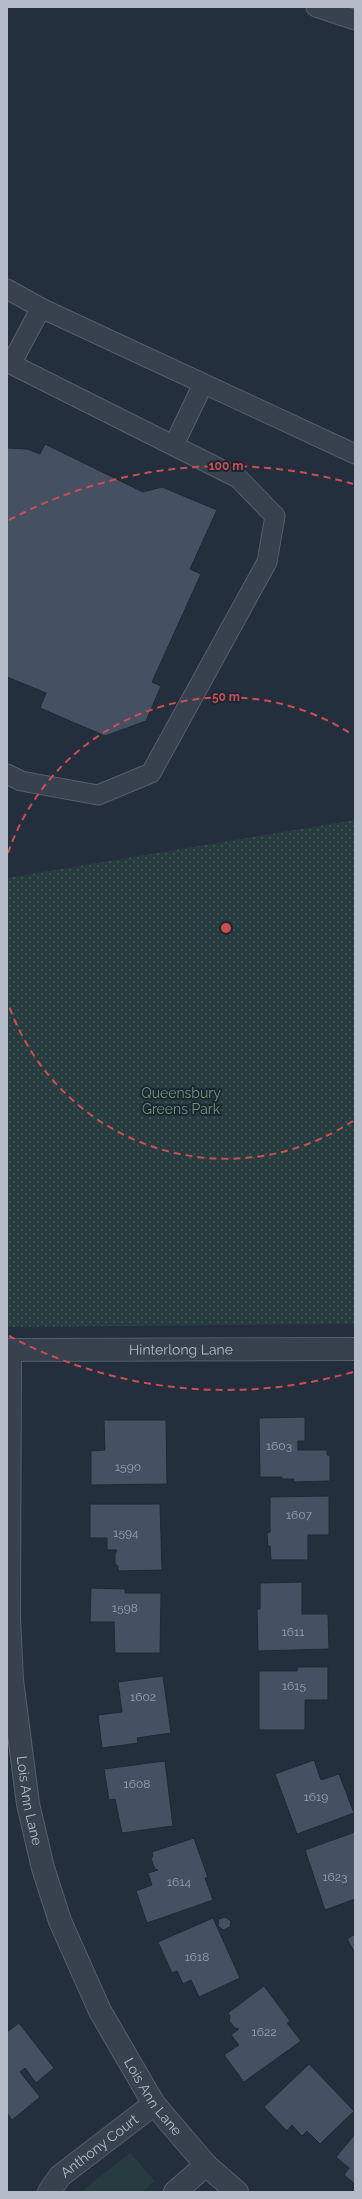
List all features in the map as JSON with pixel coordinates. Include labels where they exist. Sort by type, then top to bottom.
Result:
[{"type":"street","name":"Hinterlong Lane","points":[[9,1350],[355,1349]]},
{"type":"street","name":"Lois Ann Lane","points":[[9,1350],[9,1618],[12,1680],[28,1804],[43,1868],[60,1921],[100,2011],[154,2104],[206,2165],[237,2192]]},
{"type":"street","name":"Anthony Court","points":[[49,2192],[60,2176],[154,2104]]},
{"type":"street","points":[[175,2192],[206,2165]]},
{"type":"lane","points":[[316,7],[355,20]]},
{"type":"lane","points":[[7,290],[41,308],[355,454]]},
{"type":"lane","points":[[7,774],[21,781],[98,795],[151,773],[267,562],[275,516],[238,478],[9,363],[41,308]]},
{"type":"lane","points":[[174,445],[203,384]]},
{"type":"green space","name":"Queensbury Greens Park","points":[[355,820],[355,1324],[7,1327],[7,878]]},
{"type":"green space","points":[[130,2153],[155,2181],[142,2192],[81,2192]]},
{"type":"building","points":[[45,444],[143,492],[162,487],[217,510],[190,569],[201,574],[152,682],[161,686],[146,721],[105,736],[40,708],[46,693],[7,677],[7,448],[27,449],[40,454]]},
{"type":"building","points":[[305,1417],[305,1441],[298,1441],[298,1450],[327,1450],[327,1455],[330,1455],[330,1481],[293,1482],[294,1479],[282,1479],[282,1477],[260,1477],[259,1418]]},
{"type":"building","points":[[104,1420],[166,1420],[167,1484],[91,1485],[91,1451],[105,1450]]},
{"type":"building","points":[[329,1496],[329,1535],[308,1535],[308,1560],[271,1560],[267,1533],[270,1532],[270,1497]]},
{"type":"building","points":[[90,1504],[160,1504],[162,1570],[118,1571],[118,1566],[115,1564],[115,1554],[117,1550],[107,1550],[107,1538],[90,1538]]},
{"type":"building","points":[[302,1582],[302,1614],[328,1614],[329,1649],[258,1651],[257,1609],[260,1609],[260,1583]]},
{"type":"building","points":[[91,1588],[125,1589],[125,1593],[161,1593],[160,1653],[115,1653],[114,1622],[90,1622]]},
{"type":"building","points":[[298,1667],[328,1667],[328,1700],[305,1700],[305,1730],[259,1730],[259,1671],[297,1671]]},
{"type":"building","points":[[163,1676],[171,1733],[137,1738],[138,1743],[102,1748],[98,1715],[122,1712],[118,1682]]},
{"type":"building","points":[[314,1760],[321,1780],[339,1774],[354,1813],[297,1834],[275,1774]]},
{"type":"building","points":[[165,1761],[173,1826],[122,1833],[115,1799],[109,1800],[104,1769]]},
{"type":"building","points":[[355,1832],[355,1899],[325,1910],[305,1850]]},
{"type":"building","points":[[194,1838],[208,1878],[205,1878],[213,1900],[147,1923],[136,1891],[152,1885],[148,1873],[158,1870],[155,1869],[151,1859],[153,1856],[152,1852]]},
{"type":"building","points":[[225,1917],[231,1921],[230,1927],[223,1930],[218,1926],[219,1919]]},
{"type":"building","points":[[213,1918],[240,1978],[199,1997],[191,1980],[183,1984],[177,1971],[172,1973],[158,1942]]},
{"type":"building","points":[[355,1934],[355,1953],[347,1939]]},
{"type":"building","points":[[264,1986],[290,2021],[287,2023],[301,2041],[244,2082],[224,2055],[239,2045],[231,2035],[239,2029],[235,2028],[229,2021],[230,2016],[228,2013]]},
{"type":"building","points":[[19,2023],[54,2068],[36,2083],[25,2068],[20,2072],[40,2097],[12,2120],[7,2113],[7,2032]]},
{"type":"building","points":[[309,2064],[354,2111],[320,2144],[307,2131],[302,2136],[292,2125],[287,2131],[264,2107]]},
{"type":"building","points":[[355,2134],[355,2184],[344,2175],[349,2168],[336,2157]]}]
